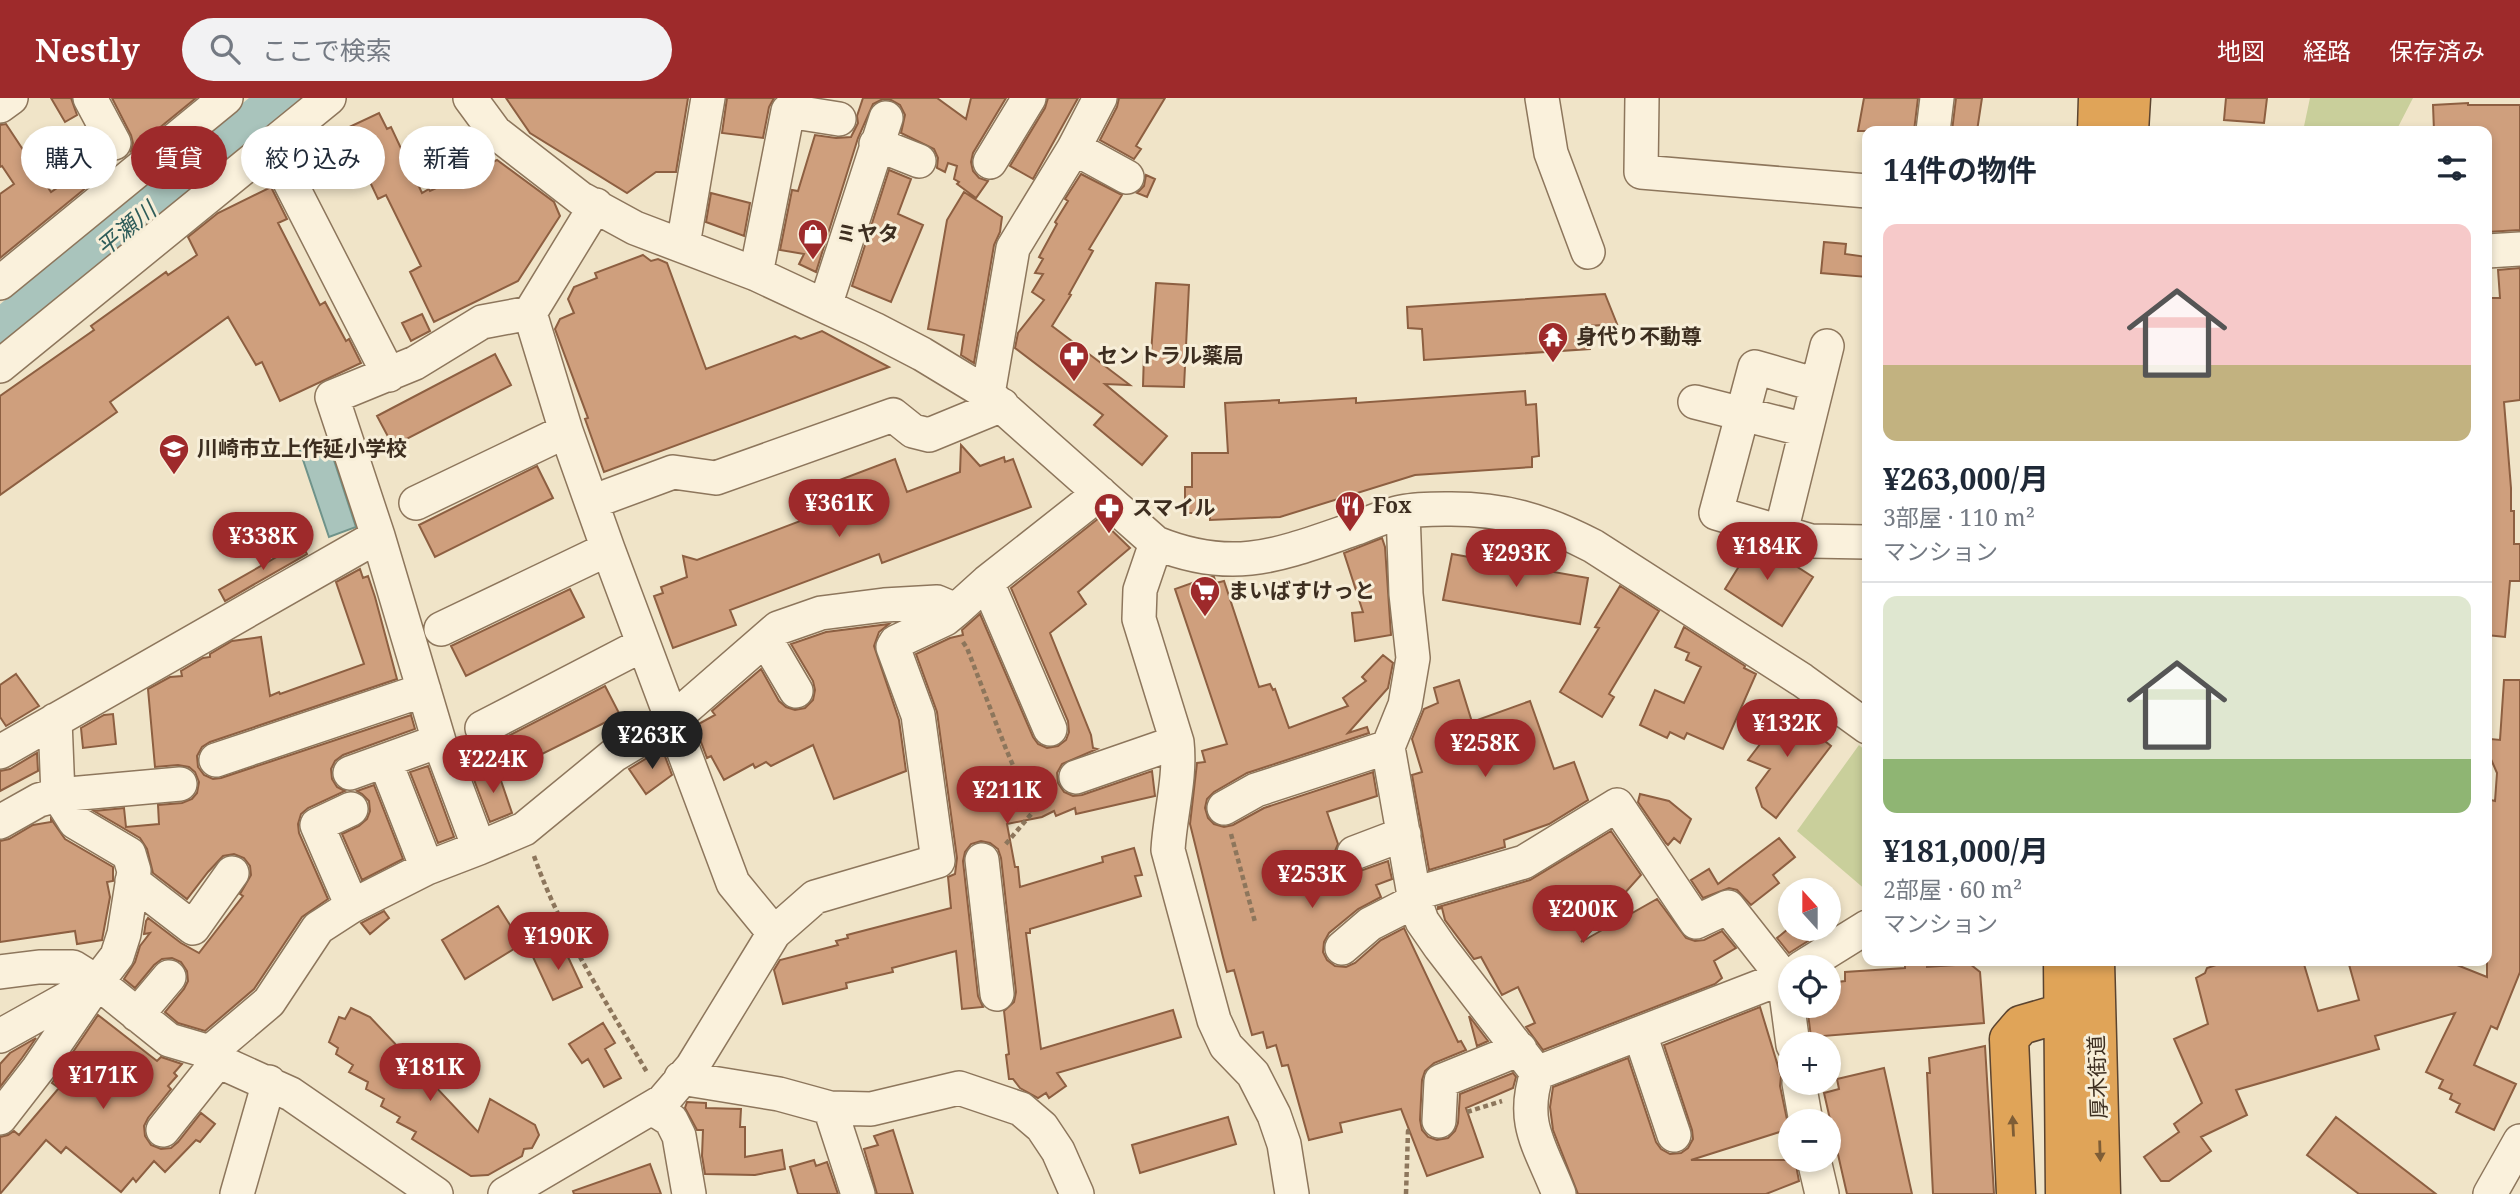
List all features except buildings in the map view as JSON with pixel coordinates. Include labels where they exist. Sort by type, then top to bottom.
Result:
[{"type":"highway","points":[[2097,126],[2098,98]]},
{"type":"highway","points":[[2129,126],[2131,98]]},
{"type":"highway","name":"厚木街道","points":[[2063,966],[2065,1194]]},
{"type":"highway","name":"厚木街道","points":[[2095,966],[2101,1194]]},
{"type":"highway","points":[[2016,1194],[2008,1039],[2021,1025],[2062,1013]]},
{"type":"street","points":[[0,106],[11,98]]},
{"type":"street","points":[[90,98],[105,126]]},
{"type":"street","points":[[0,283],[226,98]]},
{"type":"street","points":[[294,126],[329,98]]},
{"type":"street","points":[[683,245],[708,98]]},
{"type":"street","points":[[990,162],[1029,98]]},
{"type":"street","points":[[995,400],[1013,248],[1074,148],[1100,98]]},
{"type":"street","points":[[1542,98],[1551,153],[1588,252]]},
{"type":"street","points":[[1642,98],[1642,172],[1862,191]]},
{"type":"street","points":[[1934,126],[1937,98]]},
{"type":"street","points":[[483,103],[495,132],[580,198],[635,228],[756,274],[825,306],[922,354],[995,400],[1156,543],[1182,553],[1226,561],[1269,556],[1403,512],[1481,509],[1517,514],[1562,530],[1593,546],[1802,680],[1862,723]]},
{"type":"street","points":[[756,274],[788,177],[788,111],[839,118]]},
{"type":"street","points":[[825,306],[881,131],[919,161]]},
{"type":"street","points":[[1074,148],[1127,177]]},
{"type":"street","points":[[0,366],[241,169]]},
{"type":"street","points":[[294,189],[389,375]]},
{"type":"street","points":[[479,848],[439,741],[332,397],[389,375],[482,322],[530,313],[596,205]]},
{"type":"street","points":[[2492,251],[2520,249]]},
{"type":"street","points":[[530,313],[566,431],[642,645],[733,883],[774,933]]},
{"type":"street","points":[[1781,532],[1827,346]]},
{"type":"street","points":[[1817,385],[1755,367],[1716,513],[1811,541],[1862,542]]},
{"type":"street","points":[[592,502],[673,472],[716,478],[893,415],[913,431],[929,435],[995,400]]},
{"type":"street","points":[[1695,402],[1806,430]]},
{"type":"street","points":[[416,503],[566,431]]},
{"type":"street","points":[[938,861],[918,715],[893,647],[896,642],[951,615],[986,582],[1100,494]]},
{"type":"street","points":[[1403,512],[1406,594],[1413,658],[1405,705],[1388,747],[1415,898],[1422,922],[1528,1061],[1530,1124],[1559,1194]]},
{"type":"street","points":[[0,752],[377,536]]},
{"type":"street","points":[[1156,543],[1140,590],[1139,619],[1177,742],[1179,763],[1168,850],[1214,1020],[1226,1046],[1253,1074],[1274,1115],[1284,1143],[1292,1194]]},
{"type":"street","points":[[441,629],[608,549]]},
{"type":"street","points":[[986,582],[1050,729]]},
{"type":"street","points":[[163,1129],[214,1057],[269,1002],[318,928],[352,906],[427,868],[524,829],[614,755],[671,721],[778,628],[821,613],[884,604],[937,602],[951,615]]},
{"type":"street","points":[[765,640],[796,691]]},
{"type":"street","points":[[482,728],[642,645]]},
{"type":"street","points":[[216,760],[424,690]]},
{"type":"street","points":[[0,1118],[38,1069],[117,956],[124,934],[134,871],[129,854],[75,822],[58,795],[55,720]]},
{"type":"street","points":[[350,773],[439,741]]},
{"type":"street","points":[[1076,777],[1177,742]]},
{"type":"street","points":[[1224,808],[1256,790],[1388,747]]},
{"type":"street","points":[[385,761],[427,868]]},
{"type":"street","points":[[0,822],[39,800],[58,795],[180,784]]},
{"type":"street","points":[[1342,948],[1370,924],[1415,898],[1524,862],[1617,806],[1696,922],[1728,907],[1778,959]]},
{"type":"street","points":[[351,809],[317,825],[352,906]]},
{"type":"street","points":[[1354,853],[1404,834]]},
{"type":"street","points":[[505,1194],[665,1096],[692,1067],[774,933],[815,897],[938,861],[992,858],[997,994]]},
{"type":"street","points":[[132,881],[193,928],[232,873]]},
{"type":"street","points":[[1822,955],[1862,930]]},
{"type":"street","points":[[0,972],[39,967],[73,967],[97,982],[169,1040],[214,1057],[291,1094],[436,1194]]},
{"type":"street","points":[[137,1015],[169,977]]},
{"type":"street","points":[[1423,1126],[1441,1081],[1640,1034],[1778,980]]},
{"type":"street","points":[[0,1036],[97,982]]},
{"type":"street","points":[[1640,1034],[1674,1135]]},
{"type":"street","points":[[237,1194],[269,1082]]},
{"type":"street","points":[[665,1096],[779,1094],[830,1108],[871,1109],[959,1088],[1021,1109],[1042,1127],[1058,1151],[1077,1194]]},
{"type":"street","points":[[665,1096],[671,1120],[679,1136],[689,1194]]},
{"type":"street","points":[[830,1108],[858,1194]]},
{"type":"street","points":[[2490,1194],[2515,1150]]},
{"type":"path","points":[[951,615],[1033,812],[992,858]]},
{"type":"path","points":[[1224,808],[1255,922]]},
{"type":"path","points":[[524,829],[543,884],[564,928],[665,1096]]},
{"type":"path","points":[[1474,1110],[1503,1101]]},
{"type":"path","points":[[1406,1194],[1423,1126]]},
{"type":"green space","points":[[2310,98],[2413,98],[2399,126],[2304,126]]},
{"type":"green space","points":[[1859,745],[1862,748],[1862,887],[1797,831]]},
{"type":"water","points":[[327,439],[356,527],[329,537],[299,448]]},
{"type":"waterway","name":"平瀬川","points":[[0,334],[285,98]]},
{"type":"place","name":"ミヤタ","points":[[813,261]]},
{"type":"place","name":"身代り不動尊","points":[[1553,364]]},
{"type":"place","name":"セントラル薬局","points":[[1074,383]]},
{"type":"place","name":"川崎市立上作延小学校","points":[[174,476]]},
{"type":"place","name":"Fox","points":[[1350,533]]},
{"type":"place","name":"スマイル","points":[[1109,535]]},
{"type":"place","name":"まいばすけっと","points":[[1205,618]]}]
